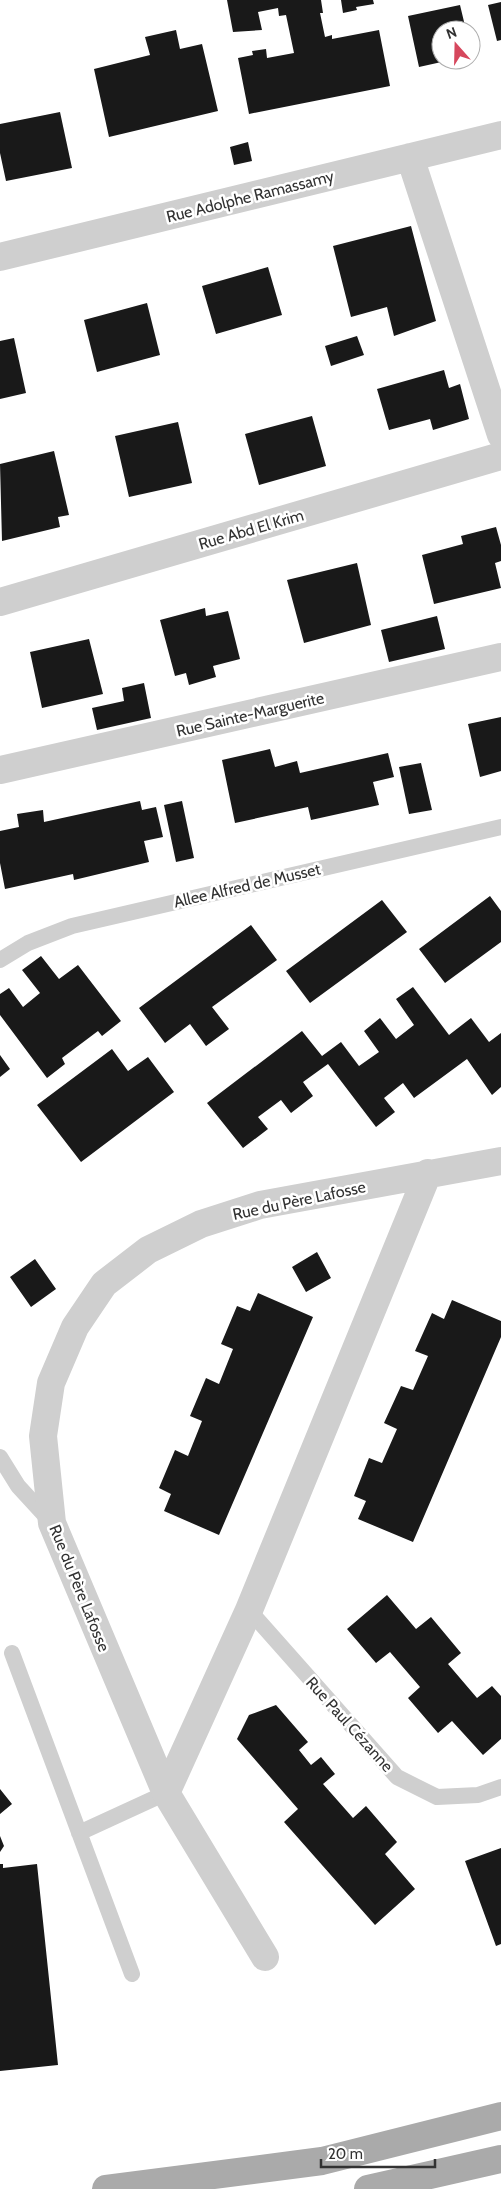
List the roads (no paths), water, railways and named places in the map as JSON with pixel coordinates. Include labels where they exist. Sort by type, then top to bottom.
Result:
[{"type":"main road","points":[[106,2189],[322,2161],[501,2116]]},
{"type":"main road","points":[[368,2189],[501,2159]]},
{"type":"street","name":"Rue Adolphe Ramassamy","points":[[0,257],[501,135]]},
{"type":"street","points":[[410,157],[501,435]]},
{"type":"street","name":"Rue Abd El Krim","points":[[0,602],[501,456]]},
{"type":"street","name":"Rue Sainte-Marguerite","points":[[0,770],[501,657]]},
{"type":"street","name":"Rue du Père Lafosse","points":[[265,1957],[166,1793],[52,1523],[43,1436],[51,1383],[75,1327],[104,1284],[148,1250],[201,1224],[260,1205],[501,1160]]},
{"type":"street","points":[[166,1793],[249,1610],[428,1173]]},
{"type":"lane","name":"Allee Alfred de Musset","points":[[0,960],[28,943],[72,926],[501,826]]},
{"type":"lane","points":[[0,1457],[18,1486],[52,1523]]},
{"type":"lane","name":"Rue Paul Cézanne","points":[[249,1610],[397,1777],[437,1797],[478,1796],[501,1787]]},
{"type":"lane","points":[[12,1653],[132,1974]]},
{"type":"lane","points":[[79,1833],[166,1793]]}]
